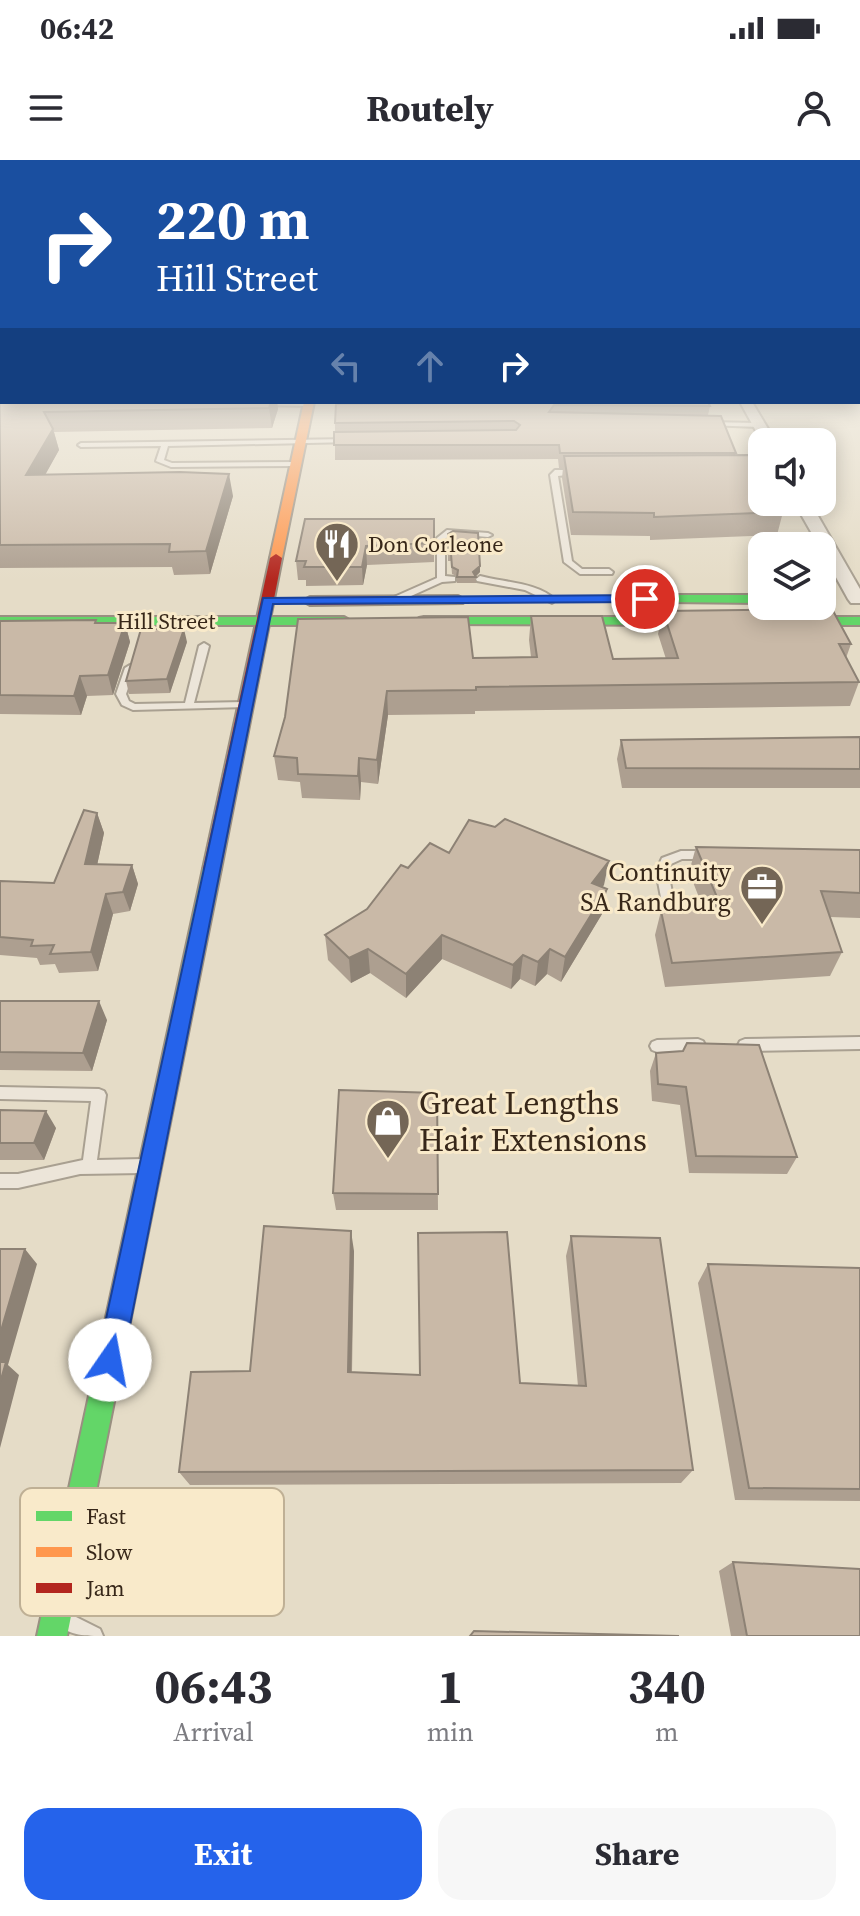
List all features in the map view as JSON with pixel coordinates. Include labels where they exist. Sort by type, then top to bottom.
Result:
[{"type":"street","points":[[83,1488],[244,705],[263,621],[274,600],[301,443]]},
{"type":"street","points":[[810,516],[858,602]]},
{"type":"street","points":[[274,600],[394,600],[485,594],[560,600]]},
{"type":"street","points":[[637,599],[748,599]]},
{"type":"street","points":[[836,600],[858,602]]},
{"type":"street","name":"Hill Street","points":[[0,621],[360,621]]},
{"type":"street","points":[[406,621],[731,621]]},
{"type":"street","points":[[778,621],[860,621]]},
{"type":"lane","points":[[81,445],[241,443]]},
{"type":"lane","points":[[165,444],[160,457],[164,464],[296,464]]},
{"type":"lane","points":[[592,472],[554,473],[568,562],[580,571],[609,572]]},
{"type":"lane","points":[[441,579],[442,536],[450,532],[488,535]]},
{"type":"lane","points":[[637,571],[637,599]]},
{"type":"lane","points":[[394,600],[441,579],[452,579]]},
{"type":"lane","points":[[480,579],[485,594]]},
{"type":"lane","points":[[189,705],[204,646]]},
{"type":"lane","points":[[133,657],[121,694],[125,703],[133,707],[244,705]]},
{"type":"lane","points":[[672,924],[662,871],[666,861],[681,855],[726,855]]},
{"type":"lane","points":[[735,1045],[860,1043]]},
{"type":"lane","points":[[657,1046],[720,1045]]},
{"type":"lane","points":[[0,1093],[99,1095],[89,1167]]},
{"type":"lane","points":[[0,1181],[18,1181],[89,1167],[150,1166]]},
{"type":"lane","points":[[54,1627],[93,1636]]},
{"type":"building","points":[[0,443],[45,443],[26,475],[229,474],[206,551],[169,552],[170,544],[0,545]]},
{"type":"building","points":[[732,443],[736,453],[560,453],[559,445],[334,445]]},
{"type":"building","points":[[748,455],[748,513],[654,517],[654,513],[573,512],[564,456]]},
{"type":"building","points":[[305,519],[434,519],[434,543],[366,546],[362,567],[304,567],[306,561],[296,561]]},
{"type":"building","points":[[453,531],[478,533],[480,566],[473,572],[476,577],[457,577],[458,570],[452,567],[451,554],[448,554],[448,534]]},
{"type":"building","points":[[748,610],[748,620],[836,620],[836,616],[851,644],[839,644],[859,682],[387,691],[377,760],[359,758],[358,776],[298,774],[297,758],[274,756],[285,717],[298,619],[468,617],[473,658],[537,657],[531,616],[602,616],[613,659],[678,658],[663,611]]},
{"type":"building","points":[[96,620],[95,623],[125,623],[108,675],[80,676],[74,696],[0,695],[0,621]]},
{"type":"building","points":[[141,629],[184,629],[167,679],[126,681]]},
{"type":"building","points":[[860,737],[860,769],[626,768],[621,740]]},
{"type":"building","points":[[84,810],[97,813],[85,864],[132,865],[123,892],[106,894],[91,952],[50,954],[54,945],[31,946],[33,940],[0,937],[0,881],[54,883]]},
{"type":"building","points":[[505,819],[609,861],[592,883],[607,889],[565,957],[550,949],[538,962],[523,955],[513,965],[442,935],[406,974],[368,949],[349,958],[325,935],[367,909],[401,865],[408,868],[430,843],[449,853],[469,820],[495,827]]},
{"type":"building","name":"Continuity SA Randburg","points":[[696,847],[860,850],[860,893],[821,891],[842,952],[672,963],[661,911],[722,909]]},
{"type":"building","points":[[0,1001],[99,1001],[83,1053],[0,1052]]},
{"type":"building","points":[[687,1043],[759,1045],[797,1157],[696,1156],[686,1087],[658,1084],[656,1053],[683,1051]]},
{"type":"building","name":"Great Lengths Hair Extensions","points":[[339,1090],[437,1093],[438,1194],[333,1193]]},
{"type":"building","points":[[0,1110],[46,1111],[34,1143],[0,1143]]},
{"type":"building","points":[[264,1226],[351,1231],[348,1372],[420,1375],[418,1233],[507,1232],[520,1383],[586,1386],[571,1236],[660,1238],[693,1470],[179,1472],[191,1372],[250,1371]]},
{"type":"building","points":[[0,1249],[25,1249],[0,1334]]},
{"type":"building","points":[[708,1264],[860,1268],[860,1489],[749,1488]]},
{"type":"building","points":[[0,1362],[6,1362],[0,1383]]},
{"type":"building","points":[[733,1562],[860,1569],[860,1636],[747,1636]]},
{"type":"building","points":[[474,1631],[679,1636],[470,1636]]},
{"type":"traffic: fast","points":[[670,599],[748,599]]},
{"type":"traffic: fast","points":[[0,621],[344,621]]},
{"type":"traffic: fast","points":[[424,621],[708,621]]},
{"type":"traffic: fast","points":[[792,621],[860,621]]},
{"type":"traffic: fast","points":[[83,1488],[212,869]]},
{"type":"traffic: fast","points":[[52,1636],[56,1616]]},
{"type":"traffic: slow","points":[[276,558],[300,443]]},
{"type":"traffic: jam","points":[[212,869],[276,558]]},
{"type":"traffic: jam","points":[[310,601],[458,600]]},
{"type":"place","name":"Don Corleone","points":[[337,583]]},
{"type":"place","name":"Continuity SA Randburg","points":[[762,926]]},
{"type":"place","name":"Great Lengths Hair Extensions","points":[[388,1160]]},
{"type":"route","points":[[110,1360],[268,600],[645,599]]}]
